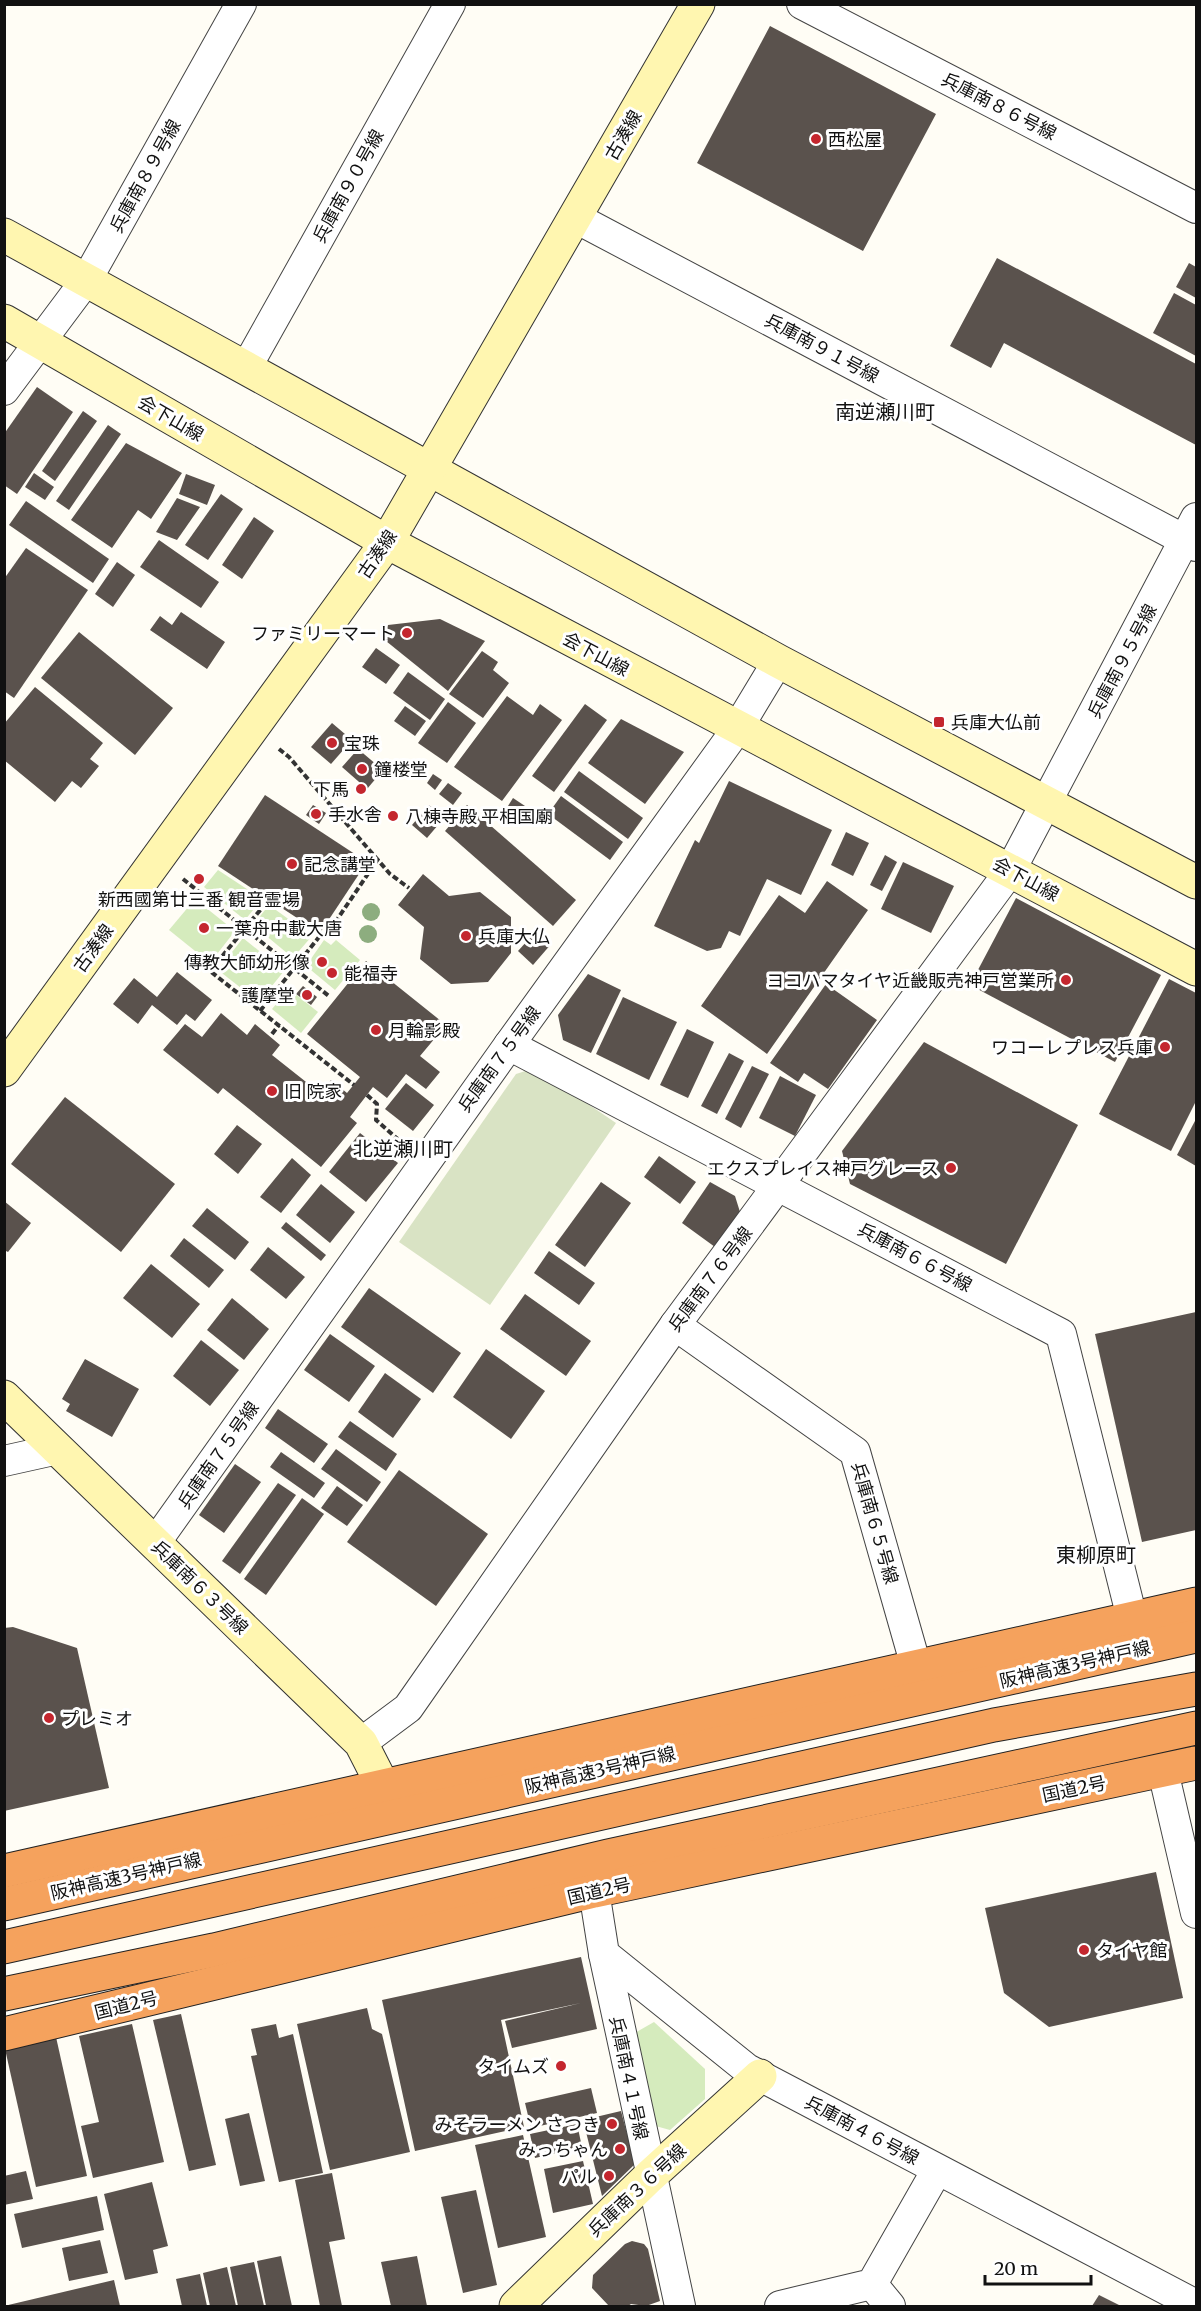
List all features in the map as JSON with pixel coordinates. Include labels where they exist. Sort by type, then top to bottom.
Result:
[{"type":"highway","points":[[4,1871],[1197,1604]]},
{"type":"highway","name":"阪神高速3号神戸線","points":[[4,1904],[1197,1636]]},
{"type":"highway","points":[[1103,1657],[1197,1645]]},
{"type":"highway","points":[[4,1947],[994,1725],[1197,1689]]},
{"type":"highway","points":[[4,1995],[214,1950],[608,1856],[1197,1728]]},
{"type":"highway","name":"国道2号","points":[[4,2034],[594,1891],[1197,1763]]},
{"type":"street","name":"兵庫南９０号線","points":[[246,368],[450,4]]},
{"type":"street","name":"古湊線","points":[[4,1070],[387,542],[698,4]]},
{"type":"street","name":"兵庫南８６号線","points":[[802,4],[1197,208]]},
{"type":"street","name":"兵庫南８９号線","points":[[4,390],[87,279],[235,6]]},
{"type":"street","name":"兵庫南９１号線","points":[[576,218],[1193,535]]},
{"type":"street","points":[[4,235],[778,662],[1197,882]]},
{"type":"street","name":"会下山線","points":[[4,321],[387,542],[1197,969]]},
{"type":"street","name":"兵庫南９５号線","points":[[1048,804],[1193,535]]},
{"type":"street","name":"兵庫南７５号線","points":[[155,1543],[509,1045],[738,729],[778,662]]},
{"type":"street","name":"兵庫南７６号線","points":[[361,1743],[408,1708],[675,1325],[1010,871],[1048,804]]},
{"type":"street","name":"兵庫南６６号線","points":[[509,1045],[1061,1334],[1132,1618]]},
{"type":"street","name":"兵庫南６５号線","points":[[675,1325],[855,1452],[915,1666]]},
{"type":"street","name":"兵庫南６３号線","points":[[4,1397],[361,1743],[383,1786]]},
{"type":"street","points":[[4,1461],[58,1449]]},
{"type":"street","points":[[1162,1770],[1197,1913]]},
{"type":"street","points":[[594,1891],[604,1954]]},
{"type":"street","name":"兵庫南４６号線","points":[[604,1954],[747,2069],[1197,2305]]},
{"type":"street","name":"兵庫南４１号線","points":[[604,1954],[680,2307]]},
{"type":"street","name":"兵庫南３６号線","points":[[516,2307],[650,2176],[760,2076]]},
{"type":"street","points":[[780,2307],[881,2295],[937,2170]]},
{"type":"path","points":[[253,729],[289,757],[390,874],[410,888]]},
{"type":"path","points":[[158,859],[330,997]]},
{"type":"path","points":[[260,1011],[319,937],[328,933],[378,859]]},
{"type":"path","points":[[266,903],[210,971],[354,1085]]},
{"type":"path","points":[[272,1034],[279,1025]]},
{"type":"path","points":[[367,1095],[377,1104],[376,1120],[425,1163]]},
{"type":"green space","points":[[218,870],[262,899],[245,920],[204,887]]},
{"type":"green space","points":[[195,899],[235,931],[210,963],[169,930]]},
{"type":"green space","points":[[269,905],[312,936],[293,958],[253,925]]},
{"type":"green space","points":[[243,938],[284,971],[259,1002],[218,970]]},
{"type":"green space","points":[[324,940],[331,945],[336,940],[360,960],[335,990],[306,966]]},
{"type":"green space","points":[[289,989],[318,1012],[301,1033],[272,1009]]},
{"type":"green space","points":[[535,1068],[616,1123],[490,1305],[399,1242],[516,1074]]},
{"type":"green space","points":[[654,2022],[705,2069],[705,2099],[670,2130],[652,2125],[633,2034]]},
{"type":"building","name":"西松屋","points":[[770,26],[936,114],[863,251],[697,163]]},
{"type":"building","points":[[997,258],[1196,364],[1196,445],[1004,343],[991,368],[950,346]]},
{"type":"building","points":[[1189,263],[1196,267],[1196,298],[1176,287]]},
{"type":"building","points":[[1174,293],[1196,305],[1196,356],[1153,333]]},
{"type":"building","points":[[37,387],[73,412],[17,494],[4,485],[4,434]]},
{"type":"building","points":[[83,411],[97,421],[55,481],[42,471]]},
{"type":"building","points":[[108,425],[121,434],[69,510],[56,501]]},
{"type":"building","points":[[126,443],[182,473],[151,519],[138,510],[112,548],[71,520]]},
{"type":"building","points":[[34,473],[54,487],[45,500],[25,487]]},
{"type":"building","points":[[186,474],[215,485],[207,505],[179,494]]},
{"type":"building","points":[[221,494],[243,509],[208,560],[185,545]]},
{"type":"building","points":[[177,498],[200,507],[177,540],[156,532]]},
{"type":"building","points":[[26,501],[109,559],[93,583],[9,525]]},
{"type":"building","points":[[254,517],[274,531],[242,579],[222,565]]},
{"type":"building","points":[[159,540],[219,582],[201,608],[140,567]]},
{"type":"building","points":[[26,548],[88,590],[14,698],[4,691],[4,579]]},
{"type":"building","points":[[117,562],[135,575],[113,607],[95,594]]},
{"type":"building","points":[[181,612],[225,642],[207,669],[150,630],[160,616],[172,625]]},
{"type":"building","points":[[440,619],[485,641],[448,691],[381,637],[388,625]]},
{"type":"building","points":[[79,632],[173,708],[135,755],[41,678]]},
{"type":"building","points":[[376,648],[400,665],[386,684],[362,667]]},
{"type":"building","points":[[482,651],[498,662],[493,670],[509,683],[483,718],[449,694]]},
{"type":"building","points":[[408,672],[445,699],[430,720],[393,693]]},
{"type":"building","points":[[35,687],[103,743],[90,759],[99,766],[81,788],[72,781],[55,802],[4,760],[4,724]]},
{"type":"building","points":[[507,696],[533,715],[540,704],[562,720],[502,801],[454,767]]},
{"type":"building","points":[[448,702],[476,723],[447,763],[418,743]]},
{"type":"building","points":[[585,704],[607,720],[554,792],[532,776]]},
{"type":"building","points":[[405,706],[426,721],[415,736],[394,721]]},
{"type":"building","points":[[621,719],[684,752],[645,804],[588,763]]},
{"type":"building","name":"宝珠","points":[[332,723],[352,740],[331,764],[311,747]]},
{"type":"building","name":"鐘楼堂","points":[[358,749],[383,770],[367,789],[342,767]]},
{"type":"building","points":[[579,771],[643,818],[628,839],[564,792]]},
{"type":"building","points":[[433,774],[442,780],[435,790],[427,783]]},
{"type":"building","points":[[729,781],[832,830],[801,895],[767,879],[740,936],[729,931],[721,948],[707,951],[654,926],[695,840],[699,843]]},
{"type":"building","points":[[448,783],[462,793],[453,805],[439,794]]},
{"type":"building","name":"記念講堂","points":[[265,795],[367,862],[320,933],[218,866]]},
{"type":"building","points":[[561,796],[623,842],[610,860],[548,814]]},
{"type":"building","points":[[513,798],[525,806],[519,814],[508,806]]},
{"type":"building","name":"手水舎","points":[[313,805],[326,813],[319,824],[306,815]]},
{"type":"building","points":[[429,805],[444,818],[427,838],[412,825]]},
{"type":"building","points":[[467,805],[576,900],[553,926],[445,831]]},
{"type":"building","points":[[846,832],[869,843],[853,876],[831,865]]},
{"type":"building","points":[[885,855],[897,862],[882,891],[870,885]]},
{"type":"building","points":[[903,862],[954,886],[931,933],[881,909]]},
{"type":"building","points":[[423,874],[449,896],[480,892],[511,917],[511,953],[488,982],[451,984],[420,959],[424,927],[398,905]]},
{"type":"building","points":[[827,881],[868,910],[767,1054],[701,1006],[779,895],[805,913]]},
{"type":"building","name":"ヨコハマタイヤ近畿販売神戸営業所","points":[[1016,898],[1161,975],[1115,1062],[970,985]]},
{"type":"building","points":[[537,930],[552,943],[533,965],[518,951]]},
{"type":"building","points":[[366,961],[446,1025],[420,1056],[440,1072],[426,1089],[406,1074],[387,1098],[373,1087],[350,1117],[357,1123],[321,1167],[223,1088],[218,1094],[163,1050],[185,1024],[202,1037],[221,1013],[247,1035],[255,1024],[280,1045],[272,1055],[320,1093],[331,1080],[347,1093],[360,1077],[307,1034]]},
{"type":"building","points":[[177,972],[212,1000],[195,1021],[186,1014],[177,1025],[152,1005],[138,1024],[113,1004],[134,978],[157,997]]},
{"type":"building","points":[[588,974],[621,990],[591,1053],[563,1040],[558,1015]]},
{"type":"building","name":"ワコーレプレス兵庫","points":[[1169,979],[1196,993],[1196,1101],[1171,1151],[1099,1114]]},
{"type":"building","points":[[826,984],[877,1020],[828,1089],[804,1073],[798,1082],[770,1063]]},
{"type":"building","name":"護摩堂","points":[[303,986],[317,997],[311,1005],[296,994]]},
{"type":"building","points":[[623,997],[677,1022],[649,1080],[596,1054]]},
{"type":"building","points":[[687,1029],[714,1042],[688,1098],[660,1085]]},
{"type":"building","name":"エクスプレイス神戸グレース","points":[[924,1042],[1078,1125],[1006,1264],[850,1184],[842,1151]]},
{"type":"building","points":[[729,1053],[744,1061],[717,1114],[701,1106]]},
{"type":"building","points":[[752,1066],[769,1074],[741,1128],[725,1119]]},
{"type":"building","points":[[780,1076],[816,1095],[795,1136],[759,1118]]},
{"type":"building","points":[[406,1083],[434,1105],[413,1131],[385,1109]]},
{"type":"building","points":[[65,1097],[175,1184],[121,1252],[11,1164]]},
{"type":"building","points":[[1196,1119],[1196,1166],[1177,1155]]},
{"type":"building","points":[[237,1125],[262,1144],[238,1174],[214,1154]]},
{"type":"building","points":[[360,1133],[398,1163],[366,1202],[329,1172]]},
{"type":"building","points":[[659,1156],[696,1182],[680,1204],[644,1177]]},
{"type":"building","points":[[292,1158],[311,1175],[281,1213],[260,1197]]},
{"type":"building","points":[[601,1182],[631,1203],[585,1267],[555,1245]]},
{"type":"building","points":[[710,1182],[735,1196],[740,1212],[715,1247],[682,1223]]},
{"type":"building","points":[[321,1184],[355,1212],[330,1243],[296,1215]]},
{"type":"building","points":[[4,1201],[31,1223],[8,1252],[4,1250]]},
{"type":"building","points":[[207,1208],[249,1242],[235,1260],[192,1226]]},
{"type":"building","points":[[286,1222],[326,1255],[321,1261],[281,1228]]},
{"type":"building","points":[[184,1238],[224,1270],[209,1288],[170,1256]]},
{"type":"building","points":[[268,1247],[305,1277],[286,1299],[250,1270]]},
{"type":"building","points":[[549,1251],[595,1283],[579,1305],[534,1273]]},
{"type":"building","points":[[151,1264],[200,1304],[172,1338],[123,1298]]},
{"type":"building","points":[[369,1288],[461,1353],[433,1393],[341,1327]]},
{"type":"building","points":[[525,1294],[591,1341],[566,1376],[500,1329]]},
{"type":"building","points":[[232,1298],[269,1329],[244,1360],[207,1330]]},
{"type":"building","points":[[1196,1312],[1196,1530],[1142,1542],[1095,1334]]},
{"type":"building","points":[[330,1334],[375,1366],[349,1402],[304,1370]]},
{"type":"building","points":[[201,1340],[239,1370],[210,1406],[173,1376]]},
{"type":"building","points":[[486,1349],[545,1391],[511,1439],[453,1397]]},
{"type":"building","points":[[85,1359],[139,1389],[112,1437],[66,1411],[70,1404],[62,1399]]},
{"type":"building","points":[[385,1373],[421,1399],[393,1438],[358,1412]]},
{"type":"building","points":[[278,1409],[328,1444],[314,1463],[265,1428]]},
{"type":"building","points":[[350,1421],[397,1454],[386,1471],[338,1437]]},
{"type":"building","points":[[336,1449],[381,1482],[367,1502],[321,1469]]},
{"type":"building","points":[[281,1452],[325,1483],[314,1498],[270,1467]]},
{"type":"building","points":[[235,1464],[261,1482],[224,1533],[199,1515]]},
{"type":"building","points":[[399,1470],[488,1534],[436,1606],[347,1542]]},
{"type":"building","points":[[278,1483],[296,1495],[240,1574],[222,1561]]},
{"type":"building","points":[[337,1486],[363,1505],[347,1526],[321,1508]]},
{"type":"building","points":[[302,1498],[324,1514],[266,1595],[244,1579]]},
{"type":"building","name":"プレミオ","points":[[13,1627],[77,1648],[109,1788],[4,1811],[4,1628]]},
{"type":"building","name":"タイヤ館","points":[[1156,1872],[1183,1998],[1049,2027],[1004,1993],[985,1908]]},
{"type":"building","points":[[581,1957],[597,2029],[512,2048],[505,2021],[581,2003],[501,2020],[524,2127],[415,2151],[382,2000]]},
{"type":"building","points":[[367,2008],[372,2029],[382,2034],[410,2152],[330,2170],[297,2024]]},
{"type":"building","points":[[181,2014],[216,2165],[189,2171],[153,2020]]},
{"type":"building","points":[[132,2024],[164,2162],[93,2178],[81,2126],[99,2122],[79,2036]]},
{"type":"building","points":[[276,2024],[279,2038],[293,2034],[323,2173],[279,2182],[251,2056],[257,2055],[251,2029]]},
{"type":"building","points":[[56,2037],[87,2176],[36,2187],[5,2049]]},
{"type":"building","points":[[591,2088],[597,2113],[531,2128],[525,2103]]},
{"type":"building","points":[[621,2111],[635,2164],[602,2196],[583,2120]]},
{"type":"building","points":[[249,2113],[265,2181],[240,2186],[225,2119]]},
{"type":"building","points":[[577,2124],[582,2147],[535,2158],[530,2134]]},
{"type":"building","points":[[523,2135],[546,2237],[498,2248],[475,2145]]},
{"type":"building","points":[[583,2161],[593,2204],[553,2213],[544,2169]]},
{"type":"building","points":[[26,2171],[33,2199],[4,2205],[4,2176]]},
{"type":"building","points":[[332,2173],[345,2239],[329,2242],[342,2306],[320,2306],[295,2180]]},
{"type":"building","points":[[152,2182],[168,2246],[153,2250],[158,2273],[125,2280],[104,2194]]},
{"type":"building","points":[[476,2190],[497,2285],[463,2293],[441,2197]]},
{"type":"building","points":[[97,2196],[104,2230],[22,2248],[14,2214]]},
{"type":"building","points":[[100,2240],[108,2273],[69,2281],[62,2248]]},
{"type":"building","points":[[632,2241],[644,2244],[648,2249],[660,2301],[646,2306],[631,2304],[609,2306],[592,2288],[593,2275],[625,2244]]},
{"type":"building","points":[[281,2256],[292,2306],[266,2306],[257,2261]]},
{"type":"building","points":[[417,2256],[427,2306],[391,2306],[381,2262]]},
{"type":"building","points":[[254,2262],[264,2306],[238,2306],[230,2267]]},
{"type":"building","points":[[227,2267],[236,2306],[210,2306],[203,2273]]},
{"type":"building","points":[[200,2274],[207,2306],[182,2306],[176,2279]]},
{"type":"building","points":[[114,2280],[120,2306],[4,2306]]},
{"type":"building","points":[[1099,2295],[1121,2306],[1092,2306]]},
{"type":"place","name":"西松屋","points":[[816,139]]},
{"type":"place","name":"ファミリーマート","points":[[407,633]]},
{"type":"place","name":"兵庫大仏前","points":[[939,722]]},
{"type":"place","name":"宝珠","points":[[332,743]]},
{"type":"place","name":"鐘楼堂","points":[[362,769]]},
{"type":"place","name":"下馬","points":[[361,789]]},
{"type":"place","name":"手水舎","points":[[316,814]]},
{"type":"place","name":"八棟寺殿 平相国廟","points":[[393,816]]},
{"type":"place","name":"記念講堂","points":[[292,864]]},
{"type":"place","name":"新西國第廿三番 観音霊場","points":[[199,879]]},
{"type":"place","name":"一葉舟中載大唐","points":[[204,928]]},
{"type":"place","name":"兵庫大仏","points":[[466,936]]},
{"type":"place","name":"傳教大師幼形像","points":[[322,962]]},
{"type":"place","name":"能福寺","points":[[332,973]]},
{"type":"place","name":"ヨコハマタイヤ近畿販売神戸営業所","points":[[1066,980]]},
{"type":"place","name":"護摩堂","points":[[307,995]]},
{"type":"place","name":"月輪影殿","points":[[376,1030]]},
{"type":"place","name":"ワコーレプレス兵庫","points":[[1165,1047]]},
{"type":"place","name":"旧 院家","points":[[272,1091]]},
{"type":"place","name":"エクスプレイス神戸グレース","points":[[951,1168]]},
{"type":"place","name":"プレミオ","points":[[49,1718]]},
{"type":"place","name":"タイヤ館","points":[[1084,1950]]},
{"type":"place","name":"タイムズ","points":[[561,2066]]},
{"type":"place","name":"みそラーメン さつき","points":[[612,2124]]},
{"type":"place","name":"みっちゃん","points":[[620,2149]]},
{"type":"place","name":"パル","points":[[609,2176]]},
{"type":"district","name":"南逆瀬川町","points":[[885,411]]},
{"type":"district","name":"北逆瀬川町","points":[[403,1148]]},
{"type":"district","name":"東柳原町","points":[[1096,1554]]}]
